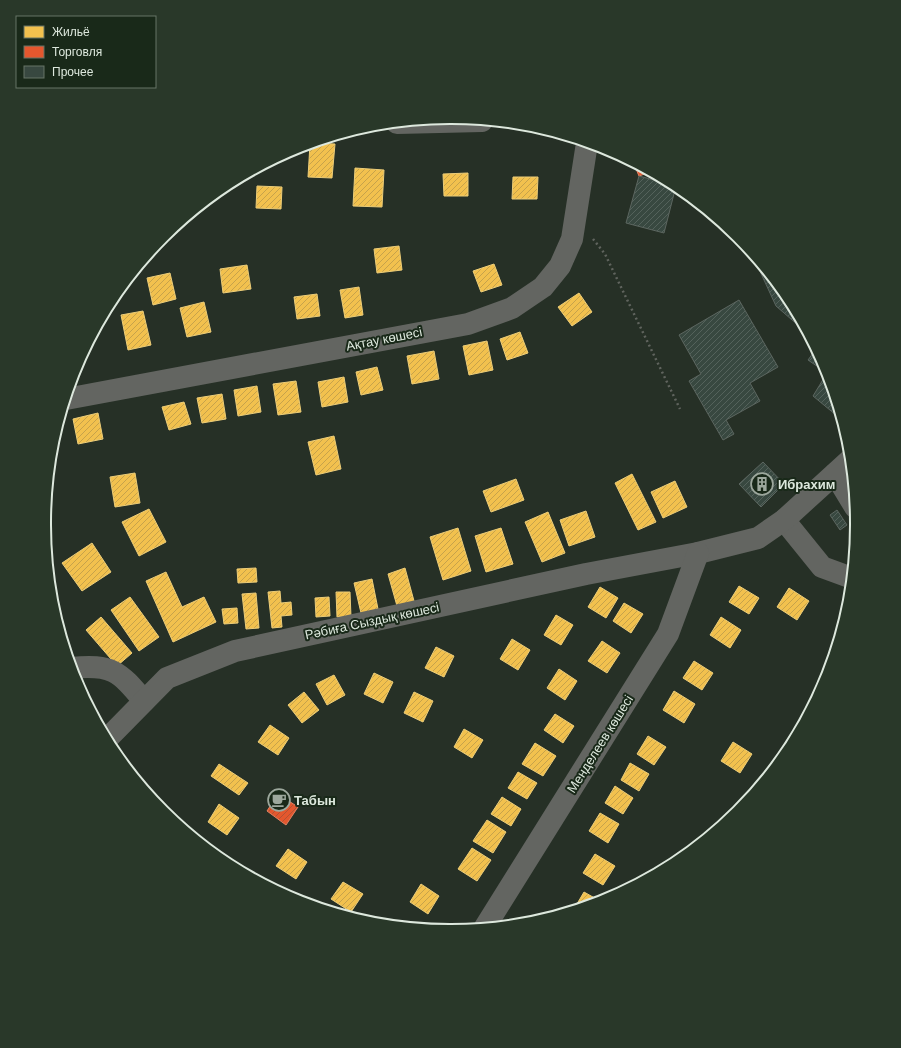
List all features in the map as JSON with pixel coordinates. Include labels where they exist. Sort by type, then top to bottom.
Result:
[{"type":"street","name":"Ақтау көшесі","points":[[71,398],[468,324],[512,308],[547,282],[560,266],[572,239],[586,149]]},
{"type":"street","name":"Рәбиға Сыздық көшесі","points":[[111,735],[167,678],[235,651],[586,574],[698,553],[758,538],[784,520],[846,464]]},
{"type":"street","points":[[836,474],[849,496]]},
{"type":"street","points":[[784,520],[822,567],[847,576]]},
{"type":"street","name":"Менделеев көшесі","points":[[488,922],[668,634],[698,553]]},
{"type":"street","points":[[78,668],[102,667],[114,671],[129,684],[144,701]]},
{"type":"path","points":[[576,217],[605,254],[680,409]]},
{"type":"building: Жильё","points":[[329,144],[335,144],[332,178],[308,177],[310,151]]},
{"type":"building: Жильё","points":[[355,168],[384,170],[382,207],[353,206]]},
{"type":"building: Жильё","points":[[468,173],[468,196],[444,196],[443,174]]},
{"type":"building: Жильё","points":[[513,177],[538,177],[537,199],[512,199]]},
{"type":"building: Жильё","points":[[257,186],[282,187],[281,209],[256,208]]},
{"type":"building: Жильё","points":[[399,246],[402,270],[377,273],[374,249]]},
{"type":"building: Жильё","points":[[494,264],[502,285],[481,292],[473,271]]},
{"type":"building: Жильё","points":[[247,265],[251,289],[223,293],[220,269]]},
{"type":"building: Жильё","points":[[170,273],[176,299],[153,305],[147,278]]},
{"type":"building: Жильё","points":[[359,287],[363,315],[345,318],[340,290]]},
{"type":"building: Жильё","points":[[579,293],[592,312],[572,326],[558,307]]},
{"type":"building: Жильё","points":[[317,294],[320,316],[297,319],[294,297]]},
{"type":"building: Жильё","points":[[204,302],[211,332],[187,337],[180,308]]},
{"type":"building: Жильё","points":[[143,311],[151,345],[128,350],[121,315]]},
{"type":"building: Жильё","points":[[520,332],[528,353],[507,360],[500,339]]},
{"type":"building: Жильё","points":[[487,341],[493,370],[469,375],[463,346]]},
{"type":"building: Жильё","points":[[434,351],[439,379],[412,384],[407,356]]},
{"type":"building: Жильё","points":[[377,367],[383,390],[361,395],[356,372]]},
{"type":"building: Жильё","points":[[344,377],[348,402],[322,407],[318,382]]},
{"type":"building: Жильё","points":[[296,381],[301,412],[278,415],[273,384]]},
{"type":"building: Жильё","points":[[257,386],[261,412],[238,416],[234,390]]},
{"type":"building: Жильё","points":[[222,394],[226,419],[202,423],[197,398]]},
{"type":"building: Жильё","points":[[184,402],[191,424],[169,430],[162,407]]},
{"type":"building: Жильё","points":[[98,413],[103,439],[78,444],[73,419]]},
{"type":"building: Жильё","points":[[334,436],[341,469],[316,475],[308,442]]},
{"type":"building: Жильё","points":[[135,473],[140,503],[115,507],[110,477]]},
{"type":"building: Жильё","points":[[632,474],[656,522],[638,530],[615,483]]},
{"type":"building: Жильё","points":[[516,479],[524,500],[491,512],[483,491]]},
{"type":"building: Жильё","points":[[675,481],[687,507],[663,518],[651,492]]},
{"type":"building: Жильё","points":[[149,509],[166,542],[139,556],[122,522]]},
{"type":"building: Жильё","points":[[586,511],[595,537],[569,546],[560,520]]},
{"type":"building: Жильё","points":[[548,512],[565,553],[542,562],[525,522]]},
{"type":"building: Жильё","points":[[458,528],[471,571],[443,580],[430,537]]},
{"type":"building: Жильё","points":[[501,528],[513,564],[486,572],[475,536]]},
{"type":"building: Жильё","points":[[92,543],[111,572],[82,591],[62,563]]},
{"type":"building: Жильё","points":[[256,568],[257,582],[238,583],[237,569]]},
{"type":"building: Жильё","points":[[405,568],[414,601],[397,606],[388,574]]},
{"type":"building: Жильё","points":[[166,572],[182,607],[204,597],[216,622],[173,642],[146,581]]},
{"type":"building: Жильё","points":[[372,579],[378,609],[361,613],[354,583]]},
{"type":"building: Жильё","points":[[739,586],[759,598],[749,614],[729,602]]},
{"type":"building: Жильё","points":[[600,587],[618,598],[606,618],[588,607]]},
{"type":"building: Жильё","points":[[789,588],[809,601],[797,620],[777,607]]},
{"type":"building: Жильё","points":[[280,591],[281,603],[291,602],[292,615],[281,616],[282,627],[272,628],[268,592]]},
{"type":"building: Жильё","points":[[336,592],[350,592],[351,617],[337,617]]},
{"type":"building: Жильё","points":[[256,593],[259,628],[246,629],[242,594]]},
{"type":"building: Жильё","points":[[130,597],[159,637],[139,651],[111,610]]},
{"type":"building: Жильё","points":[[329,597],[330,616],[316,617],[315,598]]},
{"type":"building: Жильё","points":[[624,603],[643,614],[631,633],[613,621]]},
{"type":"building: Жильё","points":[[237,608],[238,623],[224,624],[222,609]]},
{"type":"building: Жильё","points":[[556,615],[573,625],[561,645],[544,635]]},
{"type":"building: Жильё","points":[[101,617],[132,653],[117,666],[86,630]]},
{"type":"building: Жильё","points":[[721,617],[741,630],[730,648],[710,635]]},
{"type":"building: Жильё","points":[[512,639],[530,650],[518,670],[500,659]]},
{"type":"building: Жильё","points":[[602,641],[620,653],[607,673],[588,661]]},
{"type":"building: Жильё","points":[[436,647],[454,656],[444,677],[425,668]]},
{"type":"building: Жильё","points":[[694,661],[713,673],[702,690],[683,678]]},
{"type":"building: Жильё","points":[[559,669],[577,681],[565,700],[547,688]]},
{"type":"building: Жильё","points":[[374,673],[393,682],[383,703],[364,694]]},
{"type":"building: Жильё","points":[[334,675],[345,695],[327,705],[316,684]]},
{"type":"building: Жильё","points":[[674,691],[695,704],[684,723],[663,710]]},
{"type":"building: Жильё","points":[[304,692],[319,710],[302,723],[288,705]]},
{"type":"building: Жильё","points":[[414,692],[433,701],[423,722],[404,713]]},
{"type":"building: Жильё","points":[[555,714],[574,726],[563,743],[544,730]]},
{"type":"building: Жильё","points":[[270,725],[289,738],[278,755],[258,742]]},
{"type":"building: Жильё","points":[[464,729],[483,740],[472,758],[454,747]]},
{"type":"building: Жильё","points":[[648,736],[666,747],[654,765],[637,754]]},
{"type":"building: Жильё","points":[[733,742],[752,754],[740,773],[721,761]]},
{"type":"building: Жильё","points":[[535,743],[556,756],[543,776],[522,764]]},
{"type":"building: Жильё","points":[[630,763],[649,774],[639,791],[621,780]]},
{"type":"building: Жильё","points":[[219,764],[248,783],[239,795],[211,776]]},
{"type":"building: Жильё","points":[[518,772],[537,783],[527,799],[508,788]]},
{"type":"building: Жильё","points":[[615,786],[633,798],[623,814],[605,803]]},
{"type":"building: Жильё","points":[[502,797],[521,809],[511,826],[491,814]]},
{"type":"building: Жильё","points":[[219,804],[239,818],[227,835],[208,822]]},
{"type":"building: Жильё","points":[[600,813],[619,824],[608,843],[589,831]]},
{"type":"building: Жильё","points":[[487,820],[506,832],[493,853],[473,841]]},
{"type":"building: Жильё","points":[[472,848],[491,860],[477,881],[458,869]]},
{"type":"building: Жильё","points":[[288,849],[307,862],[296,879],[276,866]]},
{"type":"building: Жильё","points":[[595,854],[615,866],[603,885],[583,873]]},
{"type":"building: Жильё","points":[[343,882],[363,894],[352,911],[331,899]]},
{"type":"building: Жильё","points":[[421,884],[439,896],[428,914],[410,902]]},
{"type":"building: Жильё","points":[[584,892],[593,897],[579,902]]},
{"type":"building: Торговля","points":[[637,171],[643,174],[639,176]]},
{"type":"building: Торговля","points":[[278,794],[298,807],[286,825],[267,811]]},
{"type":"building: Прочее","points":[[639,176],[653,180],[674,193],[664,233],[626,223]]},
{"type":"building: Прочее","points":[[761,274],[783,302],[795,323],[776,306]]},
{"type":"building: Прочее","points":[[739,300],[778,367],[750,383],[760,401],[726,420],[734,434],[723,440],[689,381],[701,374],[679,335]]},
{"type":"building: Прочее","points":[[812,354],[818,367],[808,360]]},
{"type":"building: Прочее","points":[[823,379],[834,413],[813,396]]},
{"type":"building: Прочее","name":"Ибрахим","points":[[763,462],[784,484],[761,507],[739,484]]},
{"type":"building: Прочее","points":[[837,510],[847,525],[840,530],[830,515]]},
{"type":"place","name":"Ибрахим","points":[[762,484]]},
{"type":"place","name":"Табын","points":[[279,800]]}]
